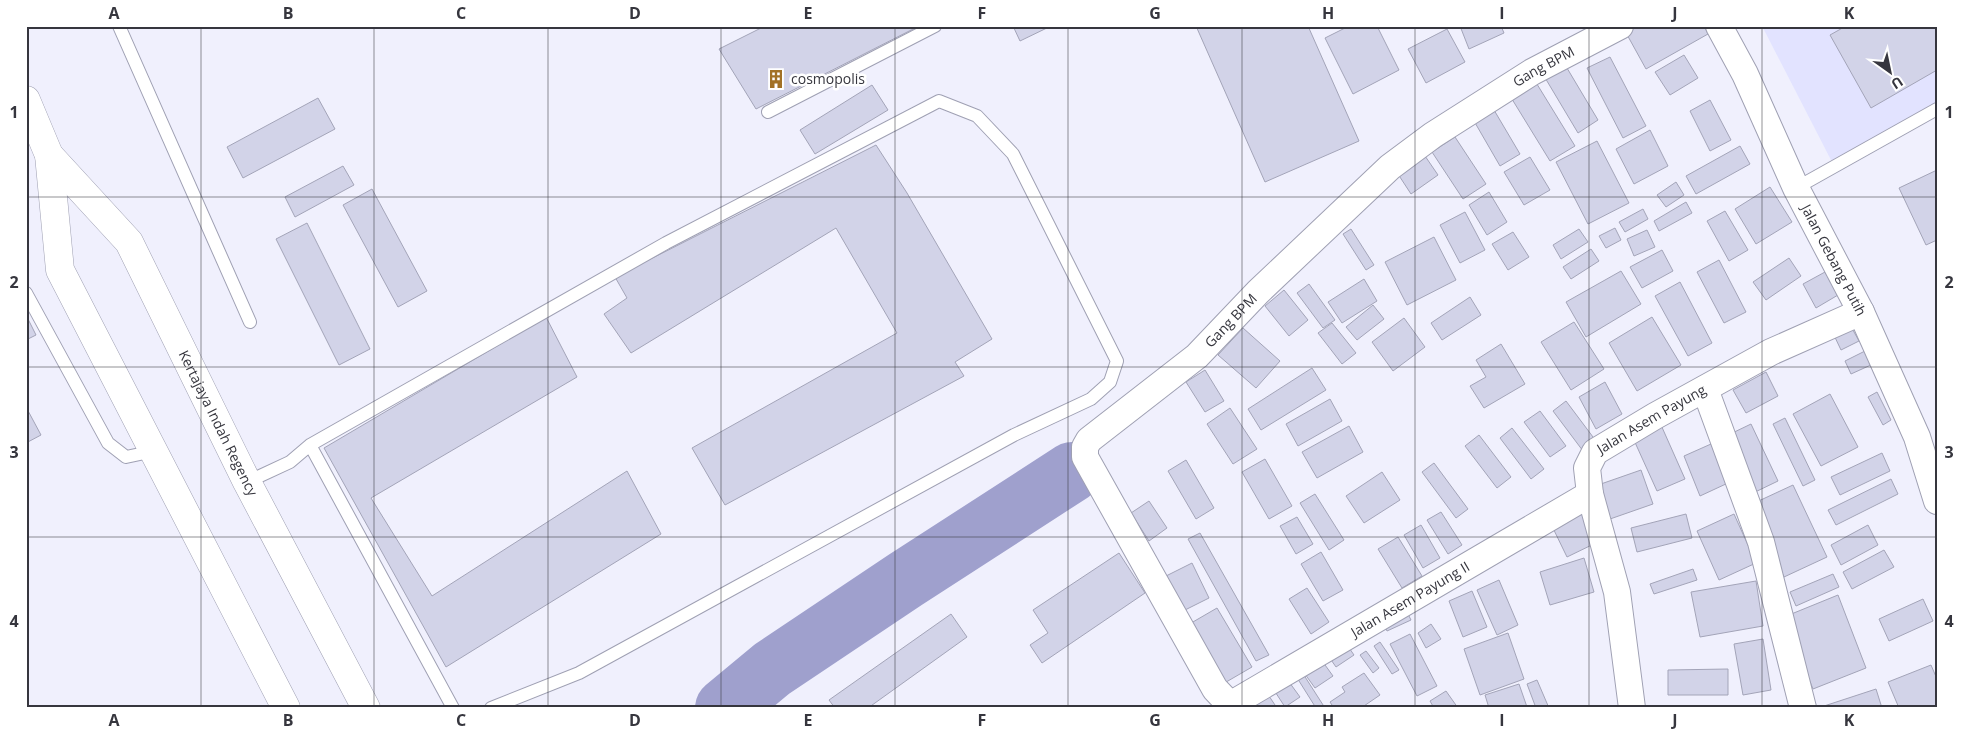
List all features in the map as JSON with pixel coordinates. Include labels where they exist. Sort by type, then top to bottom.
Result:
[{"type":"street","name":"Gang BPM","points":[[1231,706],[1210,681],[1086,457],[1085,447],[1088,440],[1197,356],[1258,292],[1390,167],[1433,135],[1532,72],[1620,26]]},
{"type":"street","name":"Jalan Gebang Putih","points":[[1719,26],[1745,74],[1796,188],[1861,312],[1917,437],[1937,500]]},
{"type":"street","name":"Kertajaya Indah Regency","points":[[26,100],[49,155],[60,270],[286,708]]},
{"type":"street","name":"Kertajaya Indah Regency","points":[[49,155],[129,242],[247,482],[366,708]]},
{"type":"street","name":"Jalan Asem Payung","points":[[1632,708],[1617,592],[1590,494],[1586,468],[1596,452],[1705,389],[1771,352],[1861,312]]},
{"type":"street","points":[[1705,389],[1761,542],[1803,708]]},
{"type":"street","name":"Jalan Asem Payung II","points":[[1231,706],[1590,494]]},
{"type":"lane","points":[[119,26],[250,322]]},
{"type":"lane","points":[[768,112],[934,26]]},
{"type":"lane","points":[[247,482],[290,462],[310,445],[666,242],[883,132],[939,101],[977,116],[1013,154],[1117,361],[1110,382],[1091,399],[1014,435],[579,673],[491,708]]},
{"type":"lane","points":[[1796,188],[1937,109]]},
{"type":"lane","points":[[26,294],[108,443],[126,457],[154,451]]},
{"type":"lane","points":[[310,445],[453,708]]},
{"type":"shaded area","points":[[1762,26],[1937,26],[1937,102],[1832,162]]},
{"type":"building","name":"cosmopolis","points":[[765,26],[919,26],[756,109],[719,49]]},
{"type":"building","points":[[1013,26],[1051,26],[1020,41]]},
{"type":"building","points":[[1196,26],[1308,26],[1359,141],[1265,182]]},
{"type":"building","points":[[1349,26],[1377,26],[1399,70],[1353,94],[1325,38]]},
{"type":"building","points":[[1460,26],[1501,26],[1504,33],[1469,49]]},
{"type":"building","points":[[1633,26],[1704,26],[1708,34],[1646,69],[1625,31]]},
{"type":"building","points":[[1846,26],[1937,26],[1937,70],[1871,108],[1830,35]]},
{"type":"building","points":[[1447,29],[1465,62],[1426,83],[1408,49]]},
{"type":"building","points":[[1684,55],[1698,78],[1670,95],[1655,72]]},
{"type":"building","points":[[1610,57],[1646,126],[1623,138],[1587,68]]},
{"type":"building","points":[[1561,58],[1598,120],[1578,133],[1541,71]]},
{"type":"building","points":[[1532,76],[1575,146],[1550,161],[1507,91]]},
{"type":"building","points":[[872,85],[888,110],[815,154],[800,130]]},
{"type":"building","points":[[318,98],[335,129],[243,178],[227,147]]},
{"type":"building","points":[[1710,100],[1731,140],[1710,151],[1690,111]]},
{"type":"building","points":[[1494,110],[1520,154],[1500,166],[1474,121]]},
{"type":"building","points":[[1650,130],[1668,166],[1634,184],[1616,149]]},
{"type":"building","points":[[1455,137],[1486,184],[1463,199],[1432,152]]},
{"type":"building","points":[[1597,141],[1629,203],[1588,224],[1556,162]]},
{"type":"building","points":[[876,145],[907,193],[992,339],[955,362],[964,376],[725,505],[692,448],[897,333],[836,228],[631,353],[604,314],[627,298],[615,277]]},
{"type":"building","points":[[1740,146],[1750,164],[1696,194],[1686,176]]},
{"type":"building","points":[[1423,153],[1438,175],[1411,194],[1396,171]]},
{"type":"building","points":[[1530,157],[1550,190],[1524,205],[1504,172]]},
{"type":"building","points":[[343,166],[354,185],[295,217],[285,197]]},
{"type":"building","points":[[1937,170],[1937,240],[1926,245],[1899,188]]},
{"type":"building","points":[[1676,182],[1684,195],[1666,207],[1657,195]]},
{"type":"building","points":[[1770,187],[1792,222],[1756,244],[1735,209]]},
{"type":"building","points":[[372,189],[427,291],[398,307],[343,205]]},
{"type":"building","points":[[1489,192],[1507,222],[1487,235],[1469,205]]},
{"type":"building","points":[[1686,202],[1692,213],[1659,231],[1654,221]]},
{"type":"building","points":[[1643,209],[1648,219],[1625,232],[1619,222]]},
{"type":"building","points":[[1725,211],[1748,250],[1729,261],[1707,221]]},
{"type":"building","points":[[1465,212],[1485,250],[1460,263],[1440,225]]},
{"type":"building","points":[[307,223],[370,349],[339,365],[276,239]]},
{"type":"building","points":[[1615,228],[1621,240],[1606,248],[1599,236]]},
{"type":"building","points":[[1351,229],[1374,265],[1366,270],[1343,234]]},
{"type":"building","points":[[1579,229],[1588,242],[1561,259],[1553,245]]},
{"type":"building","points":[[1647,230],[1655,247],[1634,256],[1627,239]]},
{"type":"building","points":[[1513,232],[1529,257],[1508,270],[1492,244]]},
{"type":"building","points":[[1434,237],[1456,280],[1407,305],[1385,262]]},
{"type":"building","points":[[1591,249],[1599,261],[1571,279],[1563,267]]},
{"type":"building","points":[[1662,250],[1673,271],[1642,288],[1630,267]]},
{"type":"building","points":[[1789,258],[1801,276],[1766,300],[1753,282]]},
{"type":"building","points":[[1719,260],[1746,312],[1724,323],[1697,272]]},
{"type":"building","points":[[1621,271],[1641,304],[1586,337],[1566,302]]},
{"type":"building","points":[[1825,272],[1838,295],[1816,308],[1803,284]]},
{"type":"building","points":[[1364,279],[1377,301],[1342,323],[1328,302]]},
{"type":"building","points":[[1680,282],[1712,343],[1688,356],[1655,296]]},
{"type":"building","points":[[1309,284],[1335,320],[1323,328],[1297,293]]},
{"type":"building","points":[[1284,290],[1308,320],[1289,336],[1265,306]]},
{"type":"building","points":[[1470,297],[1481,315],[1442,340],[1431,323]]},
{"type":"building","points":[[1373,305],[1384,319],[1357,340],[1346,327]]},
{"type":"building","points":[[26,315],[36,335],[26,340]]},
{"type":"building","points":[[546,317],[577,377],[371,498],[432,596],[627,471],[661,534],[446,667],[324,448]]},
{"type":"building","points":[[1652,317],[1681,365],[1637,391],[1609,343]]},
{"type":"building","points":[[1404,318],[1425,347],[1393,371],[1372,342]]},
{"type":"building","points":[[1574,322],[1604,369],[1571,390],[1541,342]]},
{"type":"building","points":[[1332,323],[1356,353],[1342,364],[1318,333]]},
{"type":"building","points":[[1849,323],[1859,341],[1841,350],[1832,331]]},
{"type":"building","points":[[1243,328],[1280,361],[1256,388],[1218,355]]},
{"type":"building","points":[[1501,344],[1525,384],[1484,408],[1470,386],[1486,377],[1476,360]]},
{"type":"building","points":[[1867,350],[1873,364],[1851,374],[1845,361]]},
{"type":"building","points":[[1312,368],[1326,390],[1261,430],[1248,409]]},
{"type":"building","points":[[1205,370],[1224,401],[1205,412],[1186,382]]},
{"type":"building","points":[[1766,372],[1778,396],[1746,413],[1733,390]]},
{"type":"building","points":[[1605,382],[1622,414],[1596,429],[1579,397]]},
{"type":"building","points":[[1877,392],[1891,420],[1883,425],[1868,397]]},
{"type":"building","points":[[1830,394],[1858,447],[1821,466],[1793,414]]},
{"type":"building","points":[[1330,399],[1342,421],[1298,446],[1286,424]]},
{"type":"building","points":[[1566,401],[1596,441],[1583,451],[1553,411]]},
{"type":"building","points":[[26,407],[41,435],[26,443]]},
{"type":"building","points":[[1230,408],[1257,449],[1233,464],[1207,424]]},
{"type":"building","points":[[1540,411],[1566,446],[1550,457],[1524,422]]},
{"type":"building","points":[[1785,418],[1815,480],[1803,486],[1773,424]]},
{"type":"building","points":[[1751,424],[1778,481],[1751,494],[1724,437]]},
{"type":"building","points":[[1661,425],[1685,479],[1657,491],[1633,438]]},
{"type":"building","points":[[1349,426],[1363,452],[1317,478],[1302,452]]},
{"type":"building","points":[[1512,428],[1544,469],[1531,479],[1500,438]]},
{"type":"building","points":[[1479,435],[1511,477],[1497,488],[1465,446]]},
{"type":"building","points":[[1711,444],[1728,483],[1700,496],[1684,456]]},
{"type":"building","points":[[1882,453],[1890,471],[1840,495],[1831,477]]},
{"type":"building","points":[[1265,459],[1292,506],[1269,519],[1242,472]]},
{"type":"building","points":[[1186,460],[1214,508],[1196,519],[1168,471]]},
{"type":"building","points":[[1434,463],[1468,509],[1456,518],[1422,472]]},
{"type":"building","points":[[1641,470],[1653,504],[1610,519],[1598,485]]},
{"type":"building","points":[[1382,472],[1400,500],[1364,523],[1346,496]]},
{"type":"building","points":[[1891,479],[1898,494],[1836,525],[1828,510]]},
{"type":"building","points":[[1793,485],[1827,557],[1784,577],[1750,505]]},
{"type":"building","points":[[1315,494],[1344,540],[1329,550],[1300,503]]},
{"type":"building","points":[[1149,501],[1167,528],[1149,541],[1131,513]]},
{"type":"building","points":[[1585,504],[1602,540],[1567,557],[1550,522]]},
{"type":"building","points":[[1441,512],[1462,545],[1448,554],[1427,520]]},
{"type":"building","points":[[1686,514],[1692,538],[1637,552],[1631,528]]},
{"type":"building","points":[[1734,514],[1756,563],[1719,580],[1697,531]]},
{"type":"building","points":[[1297,517],[1313,544],[1296,554],[1280,526]]},
{"type":"building","points":[[1421,525],[1440,558],[1423,568],[1404,535]]},
{"type":"building","points":[[1868,525],[1878,545],[1841,565],[1831,545]]},
{"type":"building","points":[[1200,533],[1269,655],[1256,661],[1188,539]]},
{"type":"building","points":[[1398,537],[1422,576],[1402,588],[1378,549]]},
{"type":"building","points":[[1884,550],[1894,567],[1852,589],[1843,572]]},
{"type":"building","points":[[1321,552],[1343,590],[1323,601],[1301,564]]},
{"type":"building","points":[[1119,553],[1145,593],[1042,663],[1030,645],[1048,633],[1033,610]]},
{"type":"building","points":[[1584,558],[1594,592],[1550,605],[1540,572]]},
{"type":"building","points":[[1192,563],[1209,598],[1179,613],[1162,578]]},
{"type":"building","points":[[1693,569],[1697,580],[1654,594],[1650,584]]},
{"type":"building","points":[[1833,574],[1839,587],[1796,606],[1790,592]]},
{"type":"building","points":[[1499,580],[1518,625],[1497,635],[1477,590]]},
{"type":"building","points":[[1756,581],[1763,626],[1700,637],[1691,592]]},
{"type":"building","points":[[1307,588],[1329,622],[1311,634],[1289,599]]},
{"type":"building","points":[[1472,591],[1487,627],[1463,637],[1449,601]]},
{"type":"building","points":[[1838,595],[1866,668],[1813,689],[1784,617]]},
{"type":"building","points":[[1923,599],[1933,621],[1889,641],[1879,619]]},
{"type":"building","points":[[1217,608],[1252,667],[1221,685],[1186,626]]},
{"type":"building","points":[[1406,610],[1411,620],[1387,631],[1382,620]]},
{"type":"building","points":[[951,614],[967,637],[868,708],[835,708],[829,700]]},
{"type":"building","points":[[1431,624],[1441,639],[1426,648],[1418,633]]},
{"type":"building","points":[[1508,633],[1524,679],[1480,695],[1464,649]]},
{"type":"building","points":[[1410,634],[1437,686],[1417,696],[1390,644]]},
{"type":"building","points":[[1763,639],[1771,690],[1743,695],[1734,644]]},
{"type":"building","points":[[1345,642],[1354,655],[1336,667],[1327,654]]},
{"type":"building","points":[[1380,642],[1399,670],[1392,674],[1374,646]]},
{"type":"building","points":[[1366,651],[1379,668],[1373,673],[1360,655]]},
{"type":"building","points":[[1320,658],[1333,676],[1315,688],[1302,670]]},
{"type":"building","points":[[1931,665],[1937,679],[1937,706],[1933,708],[1899,708],[1888,682]]},
{"type":"building","points":[[1300,669],[1325,708],[1316,708],[1294,673]]},
{"type":"building","points":[[1728,669],[1728,695],[1668,695],[1668,670]]},
{"type":"building","points":[[1364,673],[1380,695],[1361,708],[1334,708],[1330,702],[1345,692],[1342,687]]},
{"type":"building","points":[[1284,675],[1300,697],[1285,707],[1270,684]]},
{"type":"building","points":[[1537,680],[1549,708],[1536,708],[1527,684]]},
{"type":"building","points":[[1519,684],[1527,707],[1489,708],[1485,695]]},
{"type":"building","points":[[1263,687],[1277,708],[1250,708]]},
{"type":"building","points":[[1876,689],[1882,708],[1818,708]]},
{"type":"building","points":[[1446,691],[1458,708],[1434,708],[1430,701]]},
{"type":"waterway","points":[[725,708],[772,669],[1072,472]]},
{"type":"place","name":"cosmopolis","points":[[776,79]]}]
